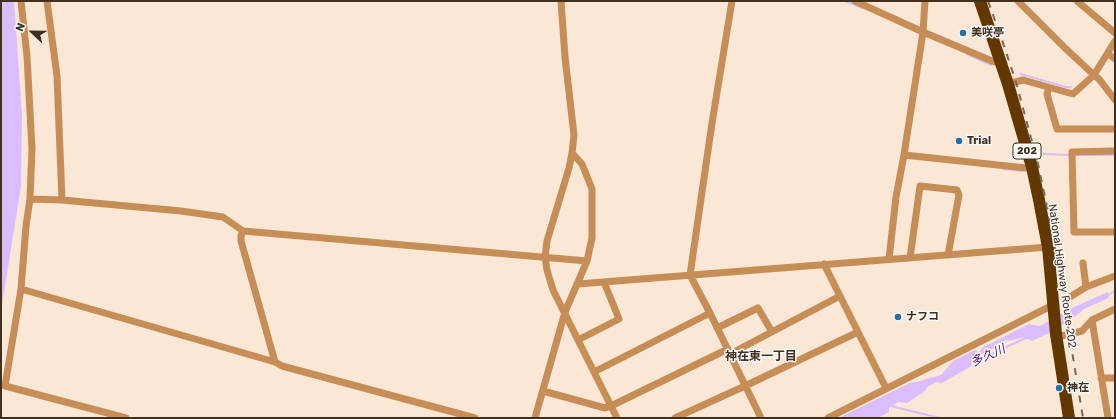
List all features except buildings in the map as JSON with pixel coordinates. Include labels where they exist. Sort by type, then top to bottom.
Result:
[{"type":"highway","name":"National Highway Route 202","points":[[980,1],[1008,84],[1032,167],[1048,247],[1053,305],[1069,418]]},
{"type":"street","points":[[21,1],[27,56],[32,149],[30,199],[26,226],[24,290],[5,386],[126,418]]},
{"type":"street","points":[[47,1],[57,76],[62,200]]},
{"type":"street","points":[[561,1],[565,57],[574,135],[569,168],[546,241],[545,257],[553,290],[616,418]]},
{"type":"street","points":[[732,1],[712,123],[690,275],[761,418]]},
{"type":"street","points":[[855,1],[923,34],[1000,63]]},
{"type":"street","points":[[889,259],[896,197],[923,34],[924,1]]},
{"type":"street","points":[[1018,1],[1099,79],[1115,100]]},
{"type":"street","points":[[1077,1],[1115,33]]},
{"type":"street","points":[[1008,84],[1023,80],[1073,94],[1094,75],[1115,41]]},
{"type":"street","points":[[1108,54],[1115,59]]},
{"type":"street","points":[[1049,88],[1048,94],[1057,129],[1115,130]]},
{"type":"street","points":[[1115,151],[1072,155],[1074,232],[1115,232]]},
{"type":"street","points":[[535,418],[565,312],[587,261],[592,238],[592,189],[582,164],[572,153]]},
{"type":"street","points":[[904,154],[1026,168],[1032,167]]},
{"type":"street","points":[[910,258],[920,186],[957,190],[959,195],[948,255]]},
{"type":"street","points":[[30,199],[62,200],[181,211],[223,217],[243,231],[587,261]]},
{"type":"street","points":[[243,231],[241,241],[275,362]]},
{"type":"street","points":[[578,284],[1048,247]]},
{"type":"street","points":[[1083,263],[1086,287]]},
{"type":"street","points":[[824,264],[886,388]]},
{"type":"street","points":[[1070,297],[1086,287],[1115,276]]},
{"type":"street","points":[[578,340],[619,319],[604,282]]},
{"type":"street","points":[[24,290],[275,362],[282,366],[475,418]]},
{"type":"street","points":[[542,391],[605,408],[772,332],[840,296]]},
{"type":"street","points":[[828,418],[1053,305]]},
{"type":"street","points":[[717,328],[758,308],[772,332]]},
{"type":"street","points":[[1057,336],[1082,331],[1092,320],[1115,309]]},
{"type":"street","points":[[594,372],[710,313]]},
{"type":"street","points":[[1092,320],[1108,418]]},
{"type":"street","points":[[675,418],[858,332]]},
{"type":"street","points":[[1101,378],[1115,378]]},
{"type":"shaded area","points":[[1,1],[14,1],[22,115],[21,186],[1,311]]},
{"type":"shaded area","points":[[1108,292],[1109,298],[1084,309],[1072,319],[1045,335],[1032,341],[1024,337],[1003,341],[996,344],[994,348],[975,358],[970,367],[942,383],[936,382],[927,387],[925,391],[907,403],[898,402],[889,408],[889,412],[878,418],[839,418],[910,383],[941,375],[953,361],[975,350],[978,352],[982,348],[1029,324],[1040,326],[1070,309]]},
{"type":"waterway","points":[[846,1],[862,8]]},
{"type":"waterway","points":[[967,54],[991,65]]},
{"type":"waterway","points":[[1020,74],[1066,87],[1071,87]]},
{"type":"waterway","points":[[1044,154],[1071,155]]},
{"type":"waterway","points":[[1075,155],[1115,155]]},
{"type":"waterway","points":[[1003,169],[1022,171]]},
{"type":"waterway","name":"多久川","points":[[1108,295],[1115,291]]},
{"type":"waterway","name":"多久川","points":[[970,364],[1028,337]]},
{"type":"waterway","points":[[891,406],[940,418]]},
{"type":"railway","points":[[988,1],[1016,82],[1038,164],[1052,230],[1083,418]]},
{"type":"place","name":"美咲亭","points":[[963,33]]},
{"type":"place","name":"Trial","points":[[959,141]]},
{"type":"place","name":"ナフコ","points":[[898,317]]},
{"type":"place","name":"神在","points":[[1059,388]]},
{"type":"district","name":"神在東一丁目","points":[[761,357]]}]
